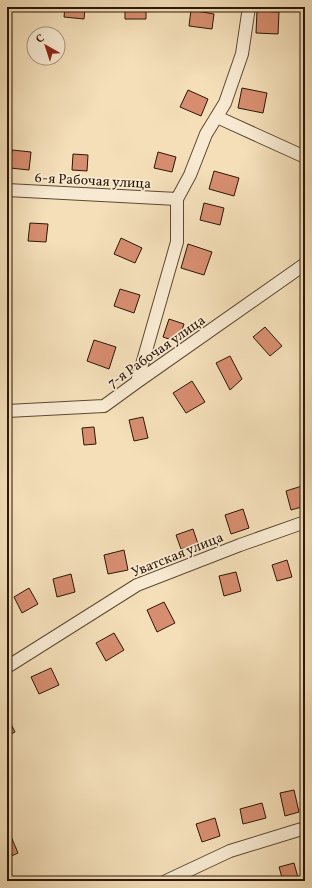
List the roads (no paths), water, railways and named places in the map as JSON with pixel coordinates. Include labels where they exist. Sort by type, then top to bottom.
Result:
[{"type":"street","points":[[137,382],[177,242],[177,199],[190,176],[206,134],[225,103],[242,54],[249,7]]},
{"type":"street","points":[[217,117],[305,157]]},
{"type":"street","name":"6-я Рабочая улица","points":[[7,190],[177,199]]},
{"type":"street","name":"7-я Рабочая улица","points":[[7,411],[104,406],[305,264]]},
{"type":"street","name":"Уватская улица","points":[[7,667],[137,585],[240,545],[305,522]]},
{"type":"street","points":[[166,881],[230,851],[305,828]]}]
